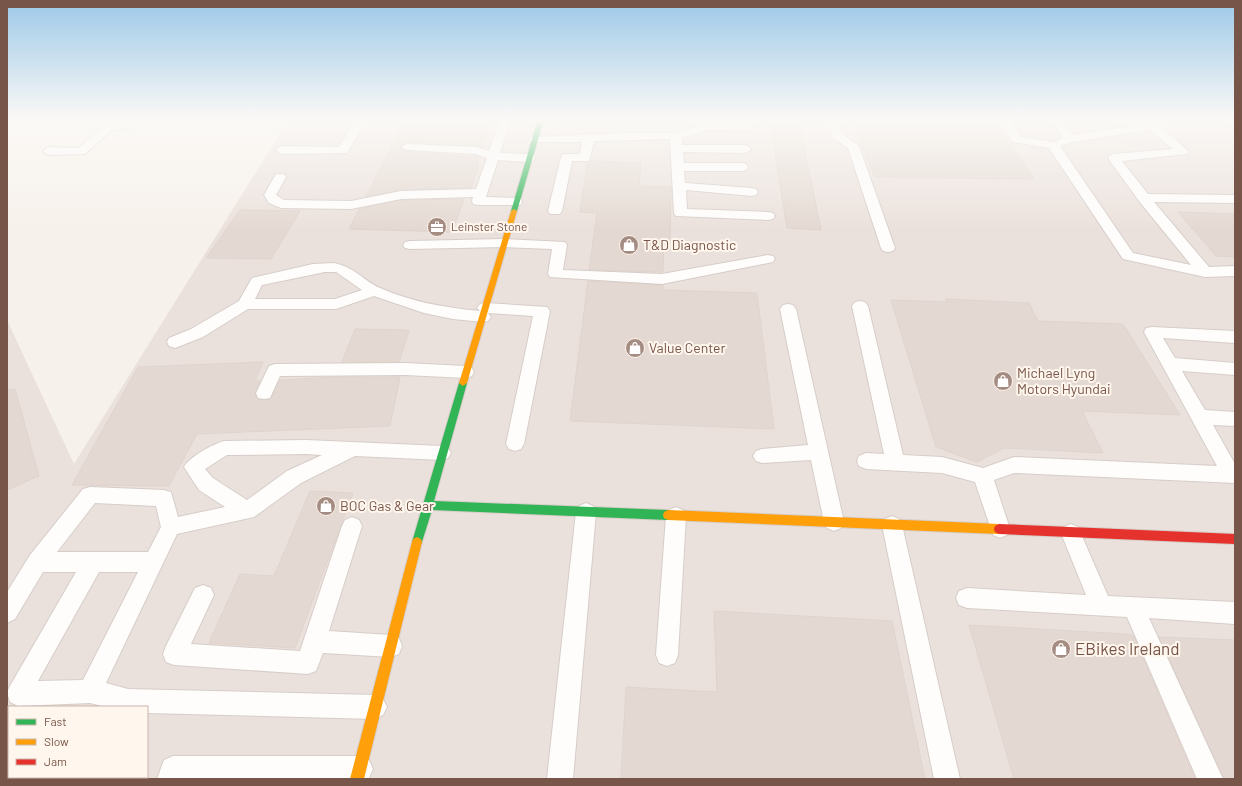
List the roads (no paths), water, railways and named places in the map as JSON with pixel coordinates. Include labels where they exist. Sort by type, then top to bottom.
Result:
[{"type":"street","points":[[359,774],[427,505],[529,158]]},
{"type":"street","points":[[427,505],[1235,539]]},
{"type":"lane","points":[[516,202],[478,201],[494,156],[529,158]]},
{"type":"lane","points":[[555,211],[567,157],[585,158],[585,156]]},
{"type":"lane","points":[[677,156],[681,213],[768,216]]},
{"type":"lane","points":[[856,156],[888,248]]},
{"type":"lane","points":[[1060,156],[1128,256],[1205,272],[1235,271]]},
{"type":"lane","points":[[1141,156],[1114,158],[1144,198],[1205,272]]},
{"type":"lane","points":[[678,167],[742,167]]},
{"type":"lane","points":[[280,177],[270,195],[274,200],[281,204],[351,205],[401,195],[480,193]]},
{"type":"lane","points":[[679,186],[752,192]]},
{"type":"lane","points":[[1144,198],[1235,200]]},
{"type":"lane","points":[[410,245],[504,243],[560,245],[555,274],[662,279],[768,259]]},
{"type":"lane","points":[[245,304],[257,281],[289,275],[315,267],[340,268],[374,292],[424,308],[453,314],[484,312],[542,312],[515,444]]},
{"type":"lane","points":[[175,342],[197,333],[245,304],[336,304],[374,292]]},
{"type":"lane","points":[[860,306],[894,462]]},
{"type":"lane","points":[[788,309],[834,522]]},
{"type":"lane","points":[[1233,474],[1152,332],[1235,337]]},
{"type":"lane","points":[[1170,364],[1235,369]]},
{"type":"lane","points":[[264,393],[275,370],[405,369],[466,372]]},
{"type":"lane","points":[[1200,417],[1235,419]]},
{"type":"lane","points":[[247,511],[206,484],[193,467],[224,448],[306,446],[442,453]]},
{"type":"lane","points":[[171,527],[247,511],[294,477],[353,449]]},
{"type":"lane","points":[[762,456],[819,452]]},
{"type":"lane","points":[[866,461],[942,465],[983,476],[1014,465],[1233,474]]},
{"type":"lane","points":[[983,476],[1000,529]]},
{"type":"lane","points":[[7,612],[37,562],[90,495],[164,498],[171,527],[90,690]]},
{"type":"lane","points":[[560,779],[586,512]]},
{"type":"lane","points":[[667,655],[676,516]]},
{"type":"lane","points":[[892,525],[946,779]]},
{"type":"lane","points":[[203,595],[174,654],[308,663],[352,526]]},
{"type":"lane","points":[[1071,533],[1102,606]]},
{"type":"lane","points":[[37,562],[153,562]]},
{"type":"lane","points":[[12,694],[93,562]]},
{"type":"lane","points":[[966,598],[1235,613]]},
{"type":"lane","points":[[1133,607],[1210,779]]},
{"type":"lane","points":[[315,642],[391,646]]},
{"type":"lane","points":[[12,694],[90,690],[128,701],[375,707]]},
{"type":"lane","points":[[170,779],[174,769],[359,774]]},
{"type":"place","name":"Leinster Stone","points":[[437,227]]},
{"type":"place","name":"T&D Diagnostic","points":[[629,245]]},
{"type":"place","name":"Value Center","points":[[635,348]]},
{"type":"place","name":"Michael Lyng Motors Hyundai","points":[[1003,381]]},
{"type":"place","name":"BOC Gas & Gear","points":[[326,506]]},
{"type":"place","name":"EBikes Ireland","points":[[1061,649]]}]
